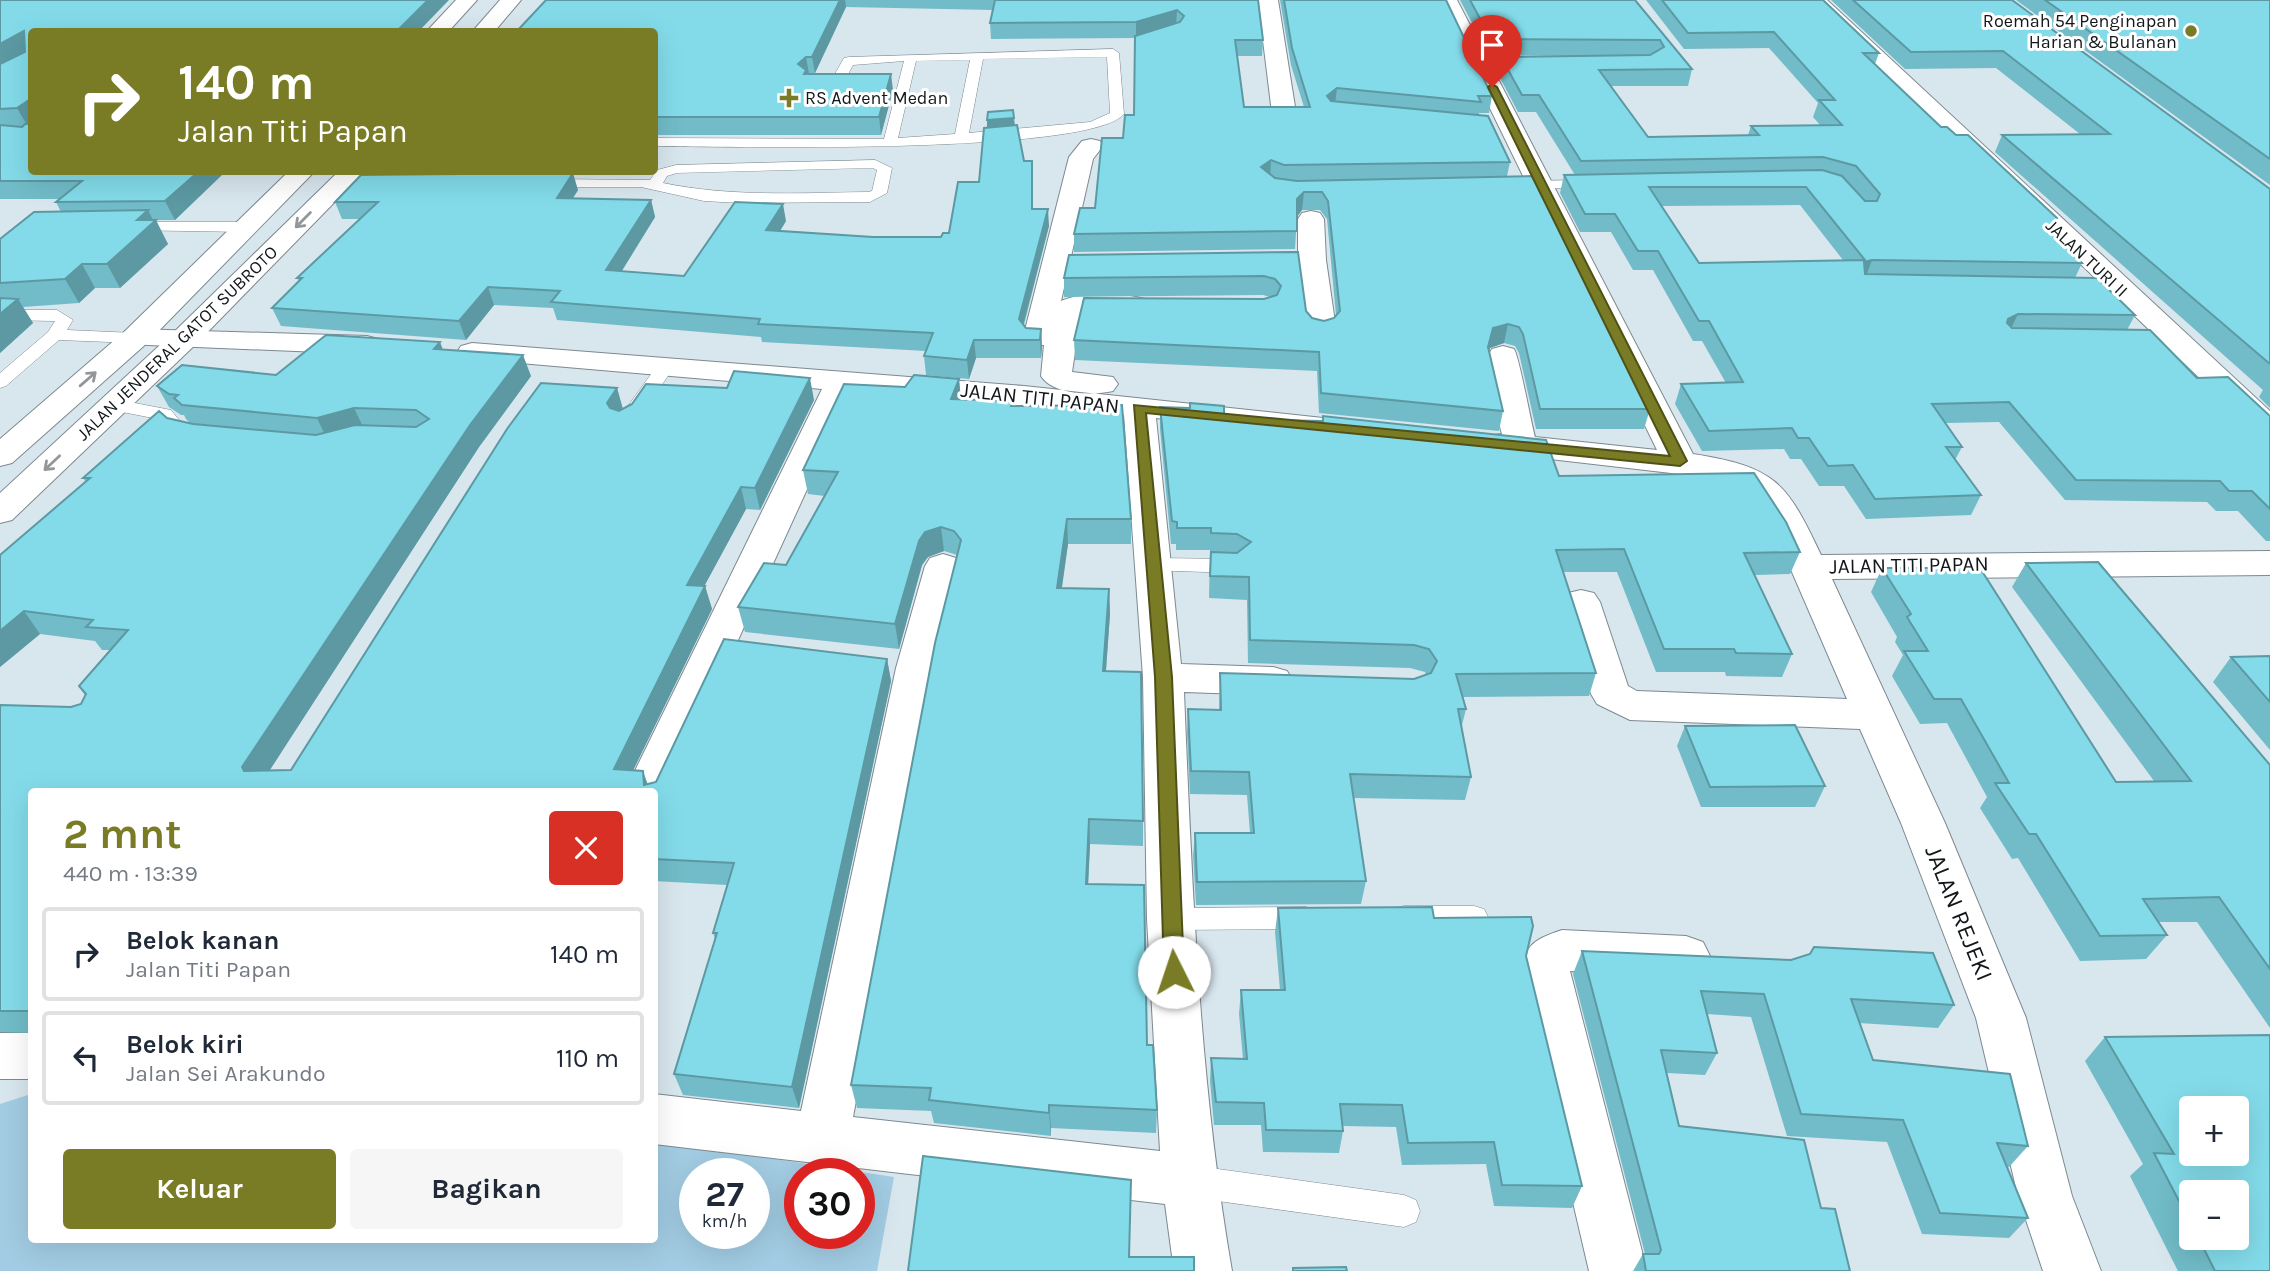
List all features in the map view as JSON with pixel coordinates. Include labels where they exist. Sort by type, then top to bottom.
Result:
[{"type":"street","points":[[440,28],[467,0]]},
{"type":"street","points":[[486,28],[511,0]]},
{"type":"street","points":[[1268,0],[1284,113]]},
{"type":"street","points":[[1447,0],[1482,65],[1506,129],[1540,185],[1680,461]]},
{"type":"street","name":"JALAN TURI II","points":[[1815,0],[2121,290],[2166,342],[2270,428]]},
{"type":"street","points":[[1482,65],[1509,65]]},
{"type":"street","points":[[1024,395],[1069,263],[1081,157],[1091,146]]},
{"type":"street","name":"JALAN JENDERAL GATOT SUBROTO","points":[[0,456],[135,338],[299,175]]},
{"type":"street","name":"JALAN JENDERAL GATOT SUBROTO","points":[[0,512],[351,180]]},
{"type":"street","points":[[1311,219],[1312,260],[1321,329]]},
{"type":"street","points":[[1218,261],[1312,260]]},
{"type":"street","points":[[1167,305],[1072,306],[1057,354],[1058,379],[1151,403],[1294,401]]},
{"type":"street","points":[[135,338],[396,347]]},
{"type":"street","name":"JALAN TITI PAPAN","points":[[437,350],[1151,403],[1345,428]]},
{"type":"street","points":[[1503,355],[1503,372],[1521,445]]},
{"type":"street","points":[[537,392],[561,359]]},
{"type":"street","points":[[648,788],[842,380]]},
{"type":"street","points":[[1151,403],[1154,565],[1163,677],[1170,919],[1189,1181],[1203,1271]]},
{"type":"street","name":"JALAN TITI PAPAN","points":[[1466,440],[1680,461],[1731,470],[1759,483],[1782,509],[1811,567],[2270,563]]},
{"type":"street","points":[[2087,563],[2122,605]]},
{"type":"street","points":[[822,1138],[896,665],[943,566]]},
{"type":"street","name":"JALAN REJEKI","points":[[1811,567],[1872,715],[1923,823],[2001,1018],[2045,1196],[2072,1271]]},
{"type":"street","points":[[1581,602],[1611,694],[1621,702],[1630,705],[1872,715]]},
{"type":"street","points":[[718,644],[757,649]]},
{"type":"street","points":[[1163,677],[1314,682]]},
{"type":"street","points":[[1618,1271],[1545,979],[1546,960],[1562,950],[1724,958]]},
{"type":"street","points":[[0,1056],[28,1056]]},
{"type":"street","points":[[658,1119],[1189,1181]]},
{"type":"lane","points":[[658,142],[890,143],[1092,126],[1110,120],[1117,114],[1119,52],[849,61],[840,79]]},
{"type":"lane","points":[[961,139],[977,56]]},
{"type":"lane","points":[[890,143],[900,78],[911,57]]},
{"type":"lane","points":[[534,183],[654,185],[704,196],[870,197],[879,193],[886,168],[875,164],[676,169],[662,173],[654,185]]},
{"type":"lane","points":[[1500,186],[1609,184]]},
{"type":"lane","points":[[117,227],[246,227]]},
{"type":"lane","points":[[2094,290],[2121,290]]},
{"type":"lane","points":[[0,315],[57,315],[65,320],[55,335],[0,382]]},
{"type":"lane","points":[[55,335],[135,338]]},
{"type":"lane","points":[[626,424],[665,366]]},
{"type":"lane","points":[[114,405],[164,414],[187,433],[217,438]]},
{"type":"lane","points":[[1154,565],[1236,566]]},
{"type":"lane","points":[[1377,918],[1474,917]]},
{"type":"lane","points":[[1170,919],[1336,918]]},
{"type":"lane","points":[[1189,1181],[1404,1211]]},
{"type":"shaded area","points":[[28,1095],[28,1243],[658,1243],[658,1141],[768,1158],[679,1158],[679,1249],[770,1249],[770,1158],[784,1160],[784,1249],[875,1249],[875,1174],[894,1177],[877,1271],[0,1271],[0,1104]]},
{"type":"building","points":[[0,0],[428,0],[400,28],[28,28],[28,101],[17,108],[0,109],[0,64],[25,52],[24,31],[0,44]]},
{"type":"building","points":[[546,0],[840,0],[812,57],[806,57],[798,64],[806,70],[804,74],[891,74],[879,117],[658,117],[658,28],[520,28]]},
{"type":"building","points":[[995,0],[1258,0],[1263,40],[1235,40],[1244,107],[1310,107],[1292,48],[1284,0],[1446,0],[1492,96],[1478,96],[1481,102],[1337,88],[1327,96],[1331,101],[1488,116],[1510,162],[1284,165],[1271,160],[1261,167],[1275,178],[1297,181],[1532,176],[1650,409],[1540,409],[1523,334],[1519,327],[1508,324],[1493,328],[1488,347],[1503,411],[1321,393],[1319,352],[1074,340],[1084,298],[1264,299],[1277,295],[1281,286],[1275,279],[1264,276],[1064,278],[1069,255],[1298,252],[1306,311],[1312,318],[1324,321],[1334,318],[1340,311],[1328,201],[1322,192],[1304,192],[1297,199],[1297,231],[1074,234],[1080,208],[1095,208],[1102,138],[1123,138],[1125,115],[1134,115],[1135,36],[1180,22],[1184,16],[1177,10],[1136,22],[990,23]]},
{"type":"building","points":[[1470,0],[1635,0],[1692,69],[1599,70],[1648,137],[1759,135],[1751,126],[1842,125],[1819,100],[1835,100],[1774,32],[1688,33],[1662,0],[1823,0],[1879,53],[1863,53],[1941,127],[1947,127],[1956,135],[1968,135],[2057,218],[2047,228],[2082,263],[1872,260],[1864,262],[1865,274],[2097,278],[2135,315],[2018,314],[2008,319],[2007,323],[2012,328],[2150,330],[2197,378],[2228,377],[2270,416],[2270,509],[2252,491],[2229,491],[2220,481],[2076,480],[2009,402],[1932,404],[1962,447],[1946,447],[1981,495],[1875,499],[1853,465],[1828,466],[1809,438],[1798,438],[1792,428],[1709,431],[1681,384],[1743,382],[1709,321],[1699,321],[1658,251],[1638,251],[1615,214],[1585,214],[1564,175],[1822,170],[1842,176],[1865,201],[1877,201],[1880,194],[1856,166],[1823,157],[1581,161],[1539,95],[1522,95],[1501,57],[1650,55],[1664,47],[1660,40],[1491,39]],"holes":[[[1649,187],[1806,187],[1865,260],[1699,263]]]},
{"type":"building","points":[[1853,0],[2012,0],[2270,189],[2270,364],[2002,135],[2110,134],[2003,51],[1911,52]]},
{"type":"building","points":[[2045,0],[2270,0],[2270,159]]},
{"type":"building","points":[[1013,110],[1014,118],[987,120],[988,112]]},
{"type":"building","points":[[28,124],[28,175],[195,175],[165,201],[56,202],[82,181],[0,181],[0,125],[22,127]]},
{"type":"building","points":[[1017,125],[1024,161],[1032,161],[1032,209],[1048,209],[1019,319],[1026,328],[1041,329],[1040,340],[974,340],[967,360],[924,356],[933,333],[758,324],[760,319],[551,302],[560,291],[488,287],[459,321],[272,308],[302,278],[297,278],[378,202],[335,202],[361,175],[572,175],[557,198],[651,200],[606,270],[684,276],[735,202],[783,204],[766,230],[873,237],[941,237],[943,233],[949,233],[958,182],[979,182],[984,128]]},
{"type":"building","points":[[148,210],[137,220],[156,220],[107,264],[82,264],[65,279],[0,283],[0,239],[34,212]]},
{"type":"building","points":[[0,298],[18,299],[0,314]]},
{"type":"building","points":[[326,335],[440,342],[434,349],[523,355],[470,425],[242,767],[244,771],[291,770],[507,429],[541,383],[617,388],[607,403],[610,408],[619,411],[632,404],[646,384],[727,388],[734,371],[810,378],[755,488],[741,487],[687,585],[705,586],[614,769],[643,771],[644,785],[656,782],[724,639],[887,659],[792,1087],[674,1074],[717,933],[713,933],[734,863],[658,859],[658,788],[28,788],[28,1011],[0,1011],[0,705],[71,707],[81,704],[86,694],[79,686],[128,630],[86,627],[93,620],[24,611],[0,631],[0,555],[90,478],[83,478],[159,411],[167,418],[193,424],[316,435],[355,425],[416,427],[429,419],[416,410],[354,408],[317,418],[182,405],[174,398],[178,395],[169,394],[157,386],[182,365],[276,375]]},
{"type":"building","points":[[914,375],[959,379],[951,399],[1012,401],[1011,406],[1122,405],[1131,519],[1067,519],[1057,588],[1109,589],[1103,671],[1141,672],[1143,821],[1089,819],[1086,884],[1144,885],[1147,1045],[1153,1045],[1157,1110],[1049,1105],[1049,1113],[929,1100],[931,1088],[851,1085],[935,643],[961,540],[954,531],[941,527],[925,532],[919,541],[895,624],[738,607],[764,563],[786,565],[838,472],[803,470],[844,384],[905,387]]},
{"type":"building","points":[[1190,403],[1224,406],[1224,419],[1323,421],[1323,416],[1546,440],[1559,476],[1754,473],[1786,522],[1800,552],[1744,553],[1792,654],[1736,653],[1734,649],[1664,649],[1624,549],[1556,550],[1596,673],[1456,674],[1466,709],[1458,709],[1471,777],[1350,774],[1366,881],[1197,882],[1195,833],[1254,833],[1249,772],[1191,771],[1188,709],[1221,710],[1220,673],[1414,679],[1431,673],[1437,661],[1429,649],[1414,645],[1250,640],[1249,577],[1210,576],[1211,552],[1237,553],[1251,542],[1237,534],[1211,533],[1211,528],[1177,528],[1177,522],[1172,521],[1160,407],[1190,408]]},
{"type":"building","points":[[2098,562],[2270,765],[2270,969],[2219,897],[2143,899],[2167,935],[2100,936],[2036,834],[2029,834],[1995,783],[2009,783],[1961,699],[1934,699],[1904,651],[1928,651],[1907,617],[1911,614],[1882,568],[1980,568],[2116,782],[2191,781],[2026,563]]},
{"type":"building","points":[[2270,656],[2270,702],[2231,657]]},
{"type":"building","points":[[1795,725],[1825,786],[1710,787],[1685,726]]},
{"type":"building","points":[[1432,907],[1434,918],[1531,917],[1533,926],[1526,956],[1582,1186],[1502,1185],[1494,1142],[1408,1143],[1402,1105],[1340,1104],[1343,1131],[1266,1130],[1264,1103],[1216,1102],[1211,1058],[1247,1059],[1241,990],[1285,990],[1278,908]]},
{"type":"building","points":[[1814,947],[1933,953],[1954,1005],[1851,999],[1873,1060],[2010,1074],[2028,1146],[1997,1143],[2028,1218],[1940,1213],[1903,1120],[1801,1114],[1764,994],[1701,991],[1717,1053],[1661,1050],[1679,1126],[1804,1140],[1821,1208],[1835,1209],[1850,1271],[1646,1271],[1643,1254],[1659,1254],[1661,1250],[1582,951],[1791,960],[1810,954]]},
{"type":"building","points":[[2270,1035],[2270,1271],[2215,1271],[2204,1250],[2249,1250],[2249,1180],[2179,1180],[2179,1201],[2154,1153],[2174,1154],[2105,1037]]},
{"type":"building","points":[[923,1156],[1131,1180],[1129,1257],[1194,1257],[1194,1271],[908,1271]]},
{"type":"building","points":[[1346,1267],[1347,1271],[1293,1271],[1293,1268]]},
{"type":"place","name":"Roemah 54 Penginapan Harian & Bulanan","points":[[2191,31]]},
{"type":"place","name":"RS Advent Medan","points":[[789,98]]},
{"type":"route","points":[[1174,972],[1163,677],[1139,408],[1680,461],[1492,87]]}]
